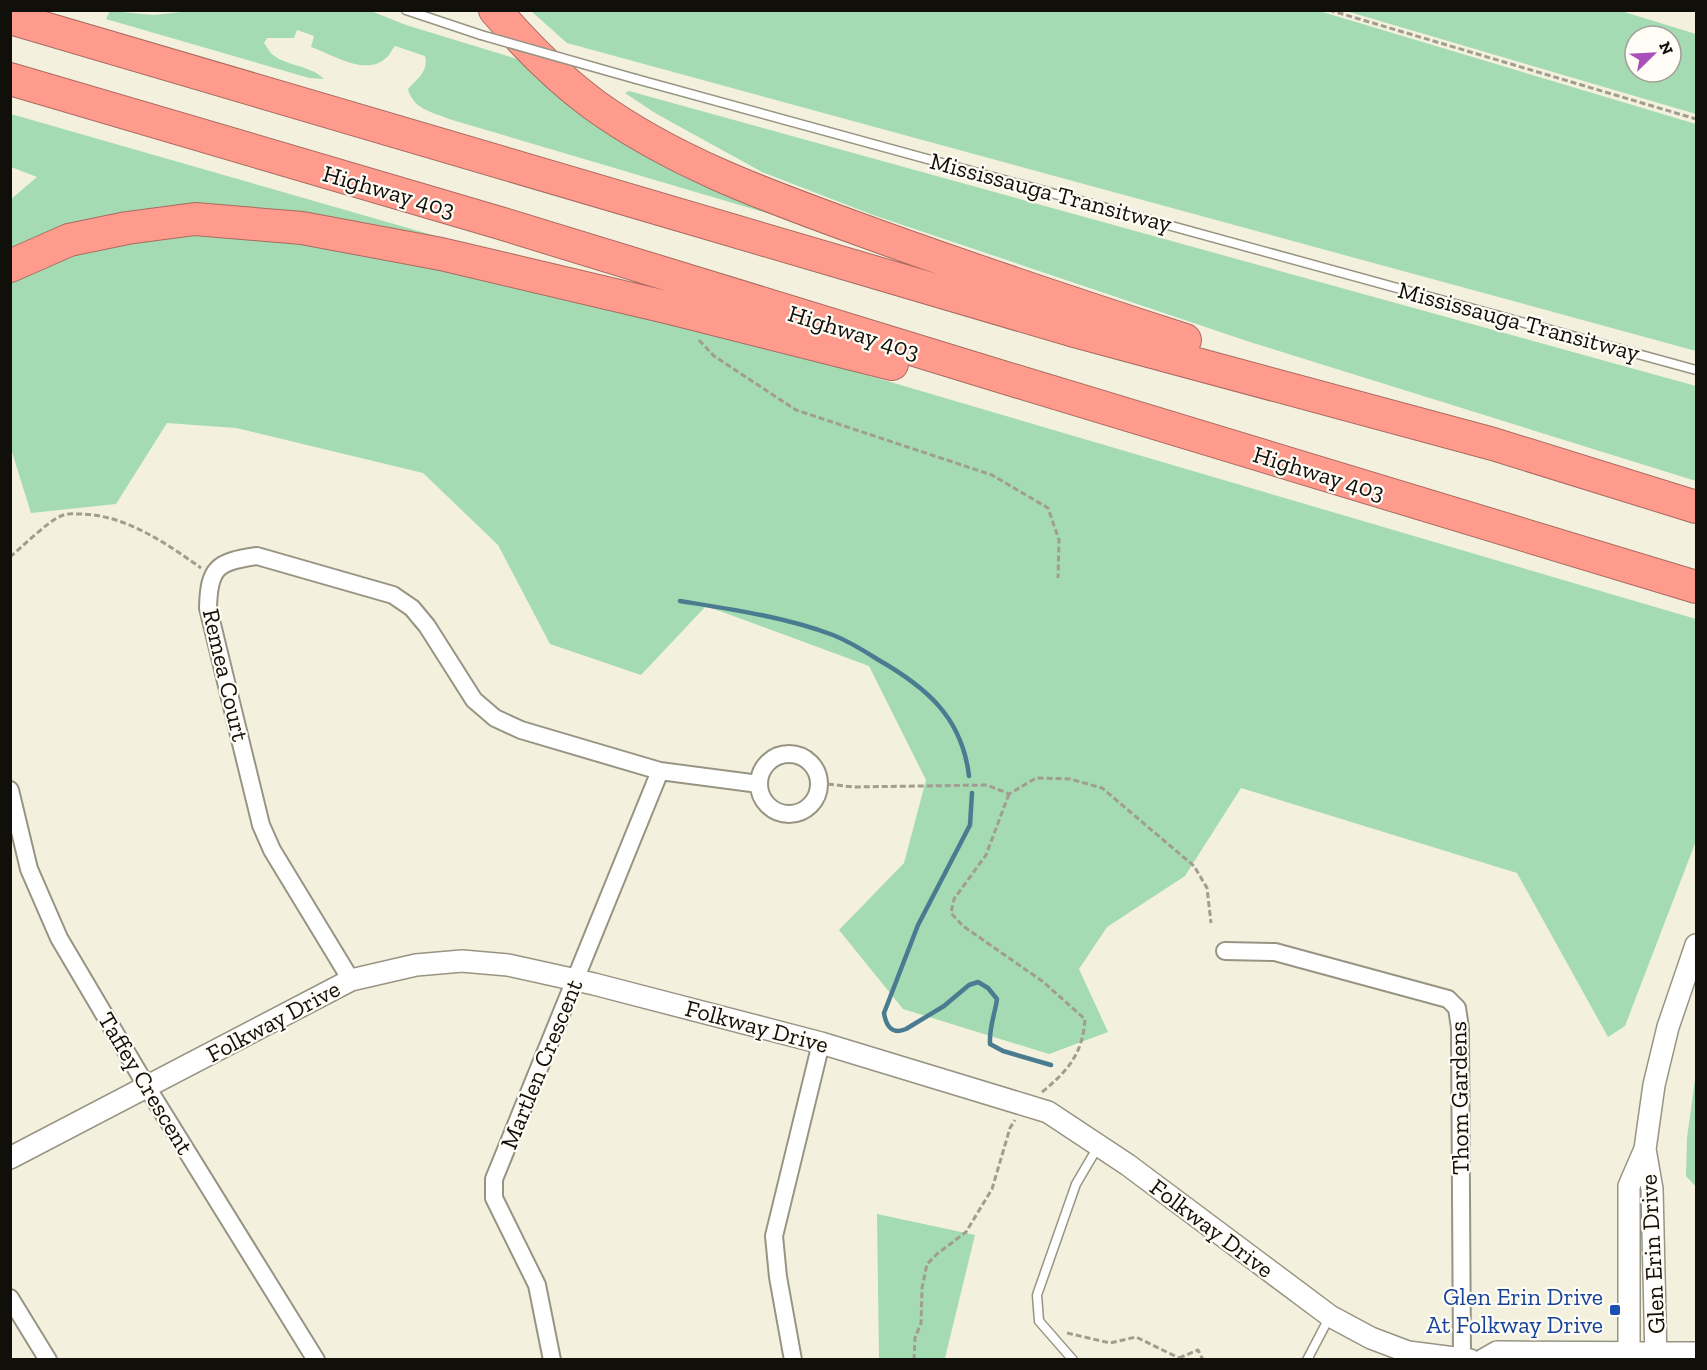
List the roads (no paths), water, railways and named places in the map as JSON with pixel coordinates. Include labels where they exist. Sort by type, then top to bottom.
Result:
[{"type":"highway","points":[[10,18],[1071,330],[1493,444]]},
{"type":"highway","points":[[488,23],[540,60],[593,104],[620,122],[665,148],[730,179],[923,252],[1493,444],[1696,507]]},
{"type":"highway","name":"Highway 403","points":[[10,79],[500,223],[1696,587]]},
{"type":"highway","points":[[10,266],[69,240],[127,228],[195,219],[302,228],[475,262],[965,382],[996,375]]},
{"type":"street","name":"Remea Court","points":[[351,980],[272,850],[261,825],[208,608],[209,584],[219,566],[237,559],[257,556],[393,595],[411,608],[427,626],[474,700],[495,718],[521,730],[660,771],[759,784]]},
{"type":"street","points":[[788,754],[800,756],[810,762],[819,783],[817,795],[811,805],[801,812],[789,814],[778,812],[768,806],[761,796],[759,784],[761,772],[767,763],[777,756],[788,754]]},
{"type":"street","name":"Martlen Crescent","points":[[552,1359],[537,1285],[494,1198],[494,1179],[660,771]]},
{"type":"street","name":"Taffey Crescent","points":[[10,790],[28,869],[59,938],[147,1087],[316,1359]]},
{"type":"street","name":"Glen Erin Drive","points":[[1629,1356],[1629,1186],[1645,1149],[1654,1085],[1668,1027],[1696,945]]},
{"type":"street","name":"Thom Gardens","points":[[1225,951],[1275,952],[1448,999],[1457,1008],[1460,1028],[1462,1359]]},
{"type":"street","name":"Folkway Drive","points":[[10,1158],[351,980],[416,965],[462,961],[508,965],[575,979],[821,1043],[1048,1112],[1100,1144],[1330,1316],[1371,1338],[1408,1352],[1470,1359]]},
{"type":"street","points":[[793,1359],[778,1277],[774,1236],[821,1043]]},
{"type":"street","name":"Glen Erin Drive","points":[[1645,1149],[1653,1200],[1656,1356]]},
{"type":"street","points":[[10,1298],[48,1359]]},
{"type":"street","points":[[1483,1359],[1497,1352],[1629,1356],[1696,1353]]},
{"type":"lane","name":"Mississauga Transitway","points":[[406,10],[488,23],[636,79],[1696,370]]},
{"type":"lane","points":[[1073,1359],[1039,1321],[1037,1295],[1076,1184],[1100,1144]]},
{"type":"lane","points":[[1307,1359],[1330,1316]]},
{"type":"waterway","points":[[680,601],[796,623],[833,635],[866,652],[911,681],[939,706],[959,737],[969,776]]},
{"type":"waterway","points":[[972,793],[970,825],[918,925],[884,1013],[885,1018],[893,1030],[901,1031],[944,1006],[969,985],[978,982],[988,988],[997,999],[990,1044],[1003,1051],[1051,1065]]},
{"type":"place","name":"Glen Erin Drive At Folkway Drive","points":[[1615,1310]]}]
